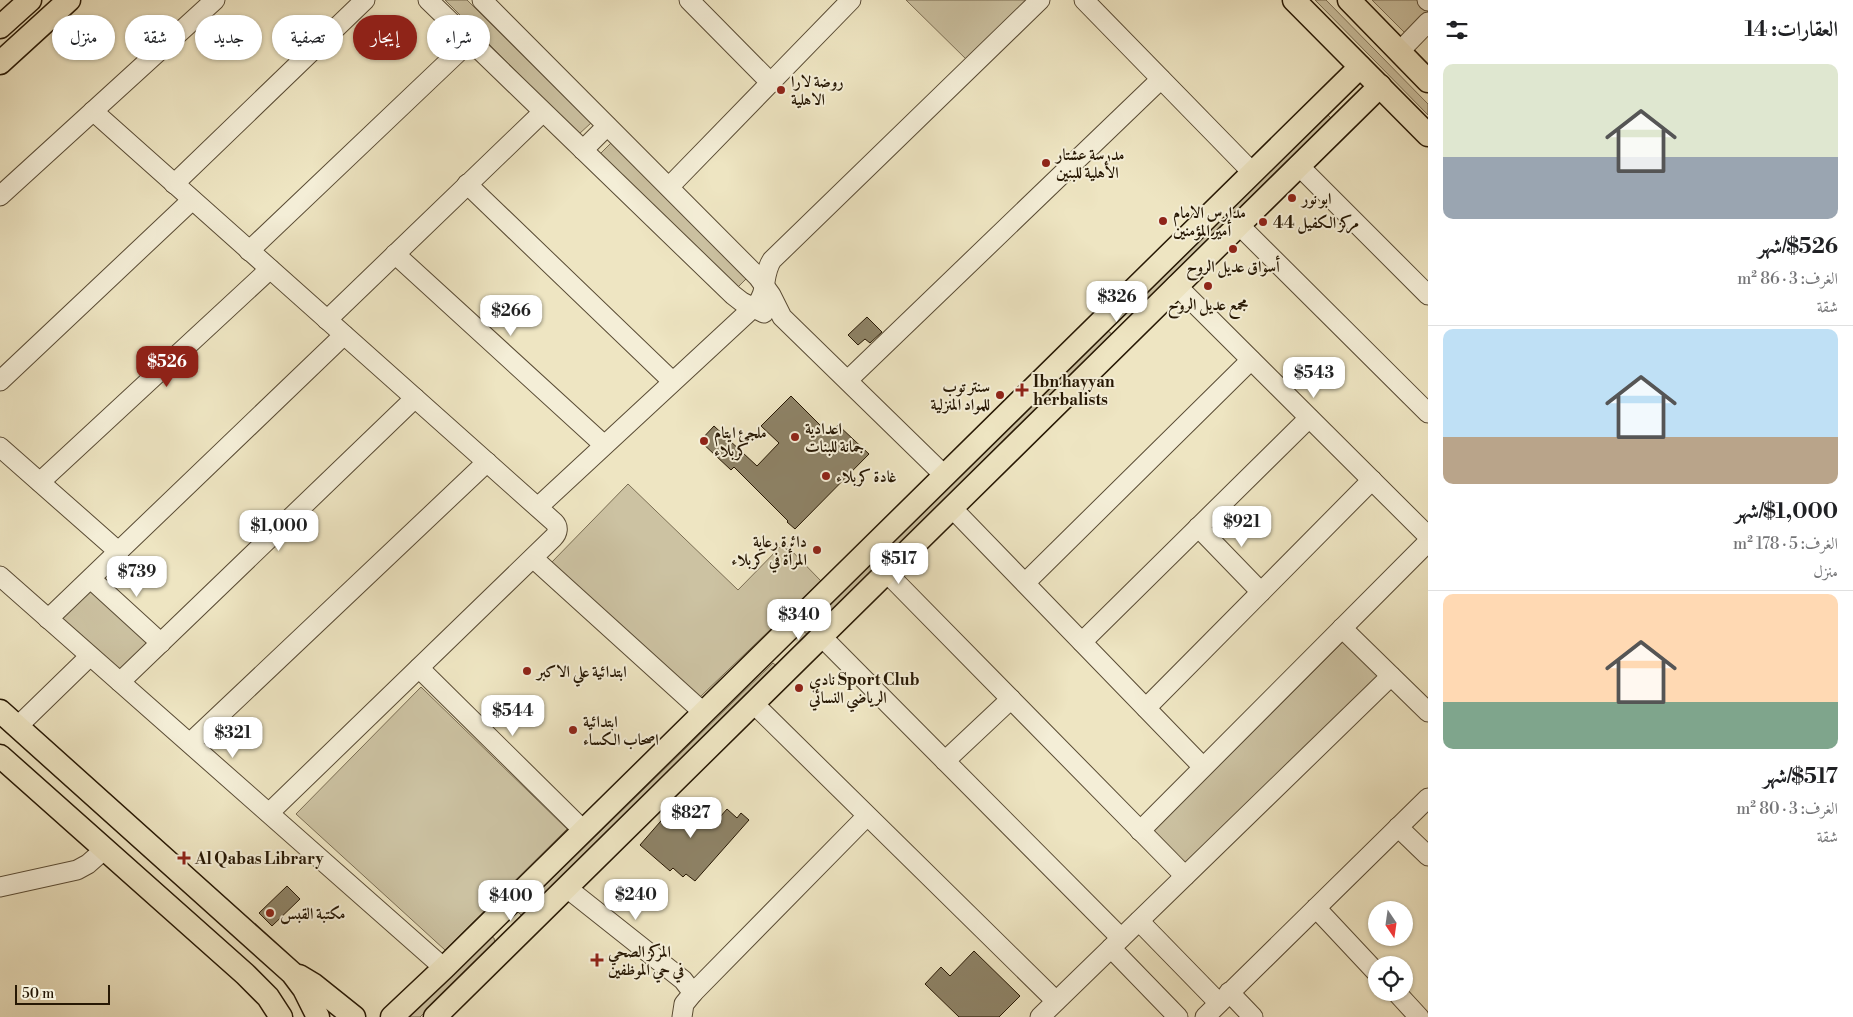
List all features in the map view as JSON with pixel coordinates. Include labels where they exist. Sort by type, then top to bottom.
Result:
[{"type":"main road","points":[[0,27],[30,0]]},
{"type":"main road","points":[[0,63],[69,0]]},
{"type":"main road","points":[[1294,0],[1428,135]]},
{"type":"main road","points":[[1348,0],[1428,81]]},
{"type":"main road","points":[[392,1017],[483,930],[1360,67]]},
{"type":"main road","points":[[435,1017],[1144,316],[1380,86]]},
{"type":"main road","points":[[1320,106],[1329,105],[1336,110],[1339,118],[1336,127]]},
{"type":"main road","points":[[1126,296],[1128,308],[1133,313],[1144,316]]},
{"type":"main road","points":[[1102,320],[1114,323],[1121,333],[1122,339]]},
{"type":"main road","points":[[792,625],[796,637],[801,641],[817,640]]},
{"type":"main road","points":[[770,646],[782,650],[786,656],[788,668]]},
{"type":"main road","points":[[0,711],[292,972],[314,985],[354,1017]]},
{"type":"main road","points":[[0,756],[205,938],[268,997],[282,1017]]},
{"type":"main road","points":[[184,919],[192,918],[198,913],[202,906],[203,898],[201,891]]},
{"type":"main road","points":[[505,908],[505,915],[512,925],[525,928]]},
{"type":"main road","points":[[205,938],[206,930],[216,919],[223,917],[231,918]]},
{"type":"main road","points":[[483,930],[496,932],[503,943],[503,950]]},
{"type":"main road","points":[[292,972],[304,989],[318,1017]]},
{"type":"street","points":[[0,195],[215,0]]},
{"type":"street","points":[[174,184],[365,0]]},
{"type":"street","points":[[428,0],[443,15]]},
{"type":"street","points":[[482,0],[765,286],[782,317],[944,475]]},
{"type":"street","points":[[688,0],[770,83]]},
{"type":"street","points":[[669,187],[851,0]]},
{"type":"street","points":[[538,507],[752,308],[763,296],[765,272],[772,260],[1040,0]]},
{"type":"street","points":[[1084,0],[1252,172]]},
{"type":"street","points":[[1399,52],[1428,22]]},
{"type":"street","points":[[249,251],[450,60]]},
{"type":"street","points":[[490,60],[733,295],[752,308],[782,317]]},
{"type":"street","points":[[848,380],[1161,78]]},
{"type":"street","points":[[93,111],[538,507],[556,524],[558,530],[556,536],[269,813]]},
{"type":"street","points":[[327,320],[544,112]]},
{"type":"street","points":[[583,150],[607,126]]},
{"type":"street","points":[[1298,165],[1428,296]]},
{"type":"street","points":[[468,184],[672,381]]},
{"type":"street","points":[[0,381],[192,200]]},
{"type":"street","points":[[1238,224],[1428,413]]},
{"type":"street","points":[[395,254],[604,445]]},
{"type":"street","points":[[40,482],[270,270]]},
{"type":"street","points":[[1176,285],[1428,536]]},
{"type":"street","points":[[48,618],[91,579],[344,335]]},
{"type":"street","points":[[1025,584],[1251,360]]},
{"type":"street","points":[[120,682],[414,398]]},
{"type":"street","points":[[1082,642],[1309,418]]},
{"type":"street","points":[[0,447],[119,552]]},
{"type":"street","points":[[190,743],[487,462]]},
{"type":"street","points":[[1146,708],[1372,480]]},
{"type":"street","points":[[951,507],[1203,767]]},
{"type":"street","points":[[1198,527],[1261,592]]},
{"type":"street","points":[[1140,831],[1428,542]]},
{"type":"street","points":[[533,558],[704,712]]},
{"type":"street","points":[[886,572],[1185,876]]},
{"type":"street","points":[[0,576],[444,968]]},
{"type":"street","points":[[91,579],[161,643]]},
{"type":"street","points":[[1342,628],[1428,712]]},
{"type":"street","points":[[817,640],[946,761],[1116,943],[1178,1017]]},
{"type":"street","points":[[17,727],[90,656]]},
{"type":"street","points":[[419,668],[584,830]]},
{"type":"street","points":[[1040,1017],[1391,676]]},
{"type":"street","points":[[946,761],[1011,699]]},
{"type":"street","points":[[753,703],[1056,1001]]},
{"type":"street","points":[[1204,1017],[1428,798]]},
{"type":"street","points":[[682,1017],[684,1004],[693,992],[868,816]]},
{"type":"street","points":[[1398,827],[1428,856]]},
{"type":"street","points":[[0,887],[78,870],[105,849]]},
{"type":"street","points":[[567,888],[683,980],[693,992]]},
{"type":"street","points":[[1316,908],[1368,963]]},
{"type":"street","points":[[1139,921],[1224,998],[1253,1017]]},
{"type":"street","points":[[1404,1001],[1419,1017]]},
{"type":"shaded area","points":[[445,0],[467,0],[482,15],[460,15]]},
{"type":"shaded area","points":[[906,0],[1029,0],[969,62]]},
{"type":"shaded area","points":[[1315,0],[1326,0],[1428,104],[1428,115]]},
{"type":"shaded area","points":[[1372,0],[1417,0],[1428,12],[1428,17],[1409,37]]},
{"type":"shaded area","points":[[490,23],[591,123],[579,134],[490,45]]},
{"type":"shaded area","points":[[1325,112],[1331,118],[1139,308],[1134,302]]},
{"type":"shaded area","points":[[611,143],[747,278],[737,288],[600,154]]},
{"type":"shaded area","points":[[1107,330],[1113,335],[808,635],[802,630]]},
{"type":"shaded area","points":[[628,484],[738,590],[784,543],[821,581],[700,697],[551,563]]},
{"type":"shaded area","points":[[91,586],[153,642],[121,672],[58,618]]},
{"type":"shaded area","points":[[1343,642],[1378,677],[1184,870],[1149,835]]},
{"type":"shaded area","points":[[773,663],[779,668],[523,917],[518,912]]},
{"type":"shaded area","points":[[421,687],[567,829],[445,950],[296,814]]},
{"type":"shaded area","points":[[491,937],[494,938],[495,943],[420,1017],[409,1017]]},
{"type":"building","points":[[867,317],[882,332],[870,343],[865,339],[858,345],[848,335]]},
{"type":"building","points":[[791,396],[829,434],[838,425],[869,454],[795,529],[734,467],[731,470],[700,441],[714,426],[757,466],[779,443],[761,426]]},
{"type":"building","points":[[680,799],[705,821],[714,811],[720,817],[727,809],[737,818],[741,813],[749,820],[695,881],[686,874],[683,877],[673,868],[670,871],[640,845]]},
{"type":"building","points":[[287,886],[300,899],[272,926],[259,913]]},
{"type":"building","points":[[974,951],[1020,996],[999,1017],[959,1017],[925,984],[941,967],[950,976]]},
{"type":"place","name":"روضة لارا الاهلية","points":[[781,90]]},
{"type":"place","name":"مدرسة عشتار الأهلية للبنين","points":[[1046,163]]},
{"type":"place","name":"ابو نور","points":[[1292,198]]},
{"type":"place","name":"مدارس الامام أمير المؤمنين","points":[[1163,221]]},
{"type":"place","name":"مركز الكفيل 44","points":[[1263,222]]},
{"type":"place","name":"أسواق عديل الروح","points":[[1233,249]]},
{"type":"place","name":"مجمع عديل الروح","points":[[1208,286]]},
{"type":"place","name":"Ibn hayyan herbalists","points":[[1022,390]]},
{"type":"place","name":"سنتر توب للمواد المنزلية","points":[[1000,395]]},
{"type":"place","name":"اعدادية جمانة للبنات","points":[[795,437]]},
{"type":"place","name":"ملجئ ايتام كربلاء","points":[[704,441]]},
{"type":"place","name":"غادة كربلاء","points":[[826,476]]},
{"type":"place","name":"دائرة رعاية المرأة في كربلاء","points":[[817,550]]},
{"type":"place","name":"ابتدائية علي الاكبر","points":[[527,671]]},
{"type":"place","name":"نادي Sport Club الرياضي النسائي","points":[[799,688]]},
{"type":"place","name":"ابتدائية اصحاب الكساء","points":[[573,730]]},
{"type":"place","name":"Al Qabas Library","points":[[184,858]]},
{"type":"place","name":"مكتبة القبس","points":[[270,913]]},
{"type":"place","name":"المركز الصحي في حي الموظفين","points":[[597,960]]}]
